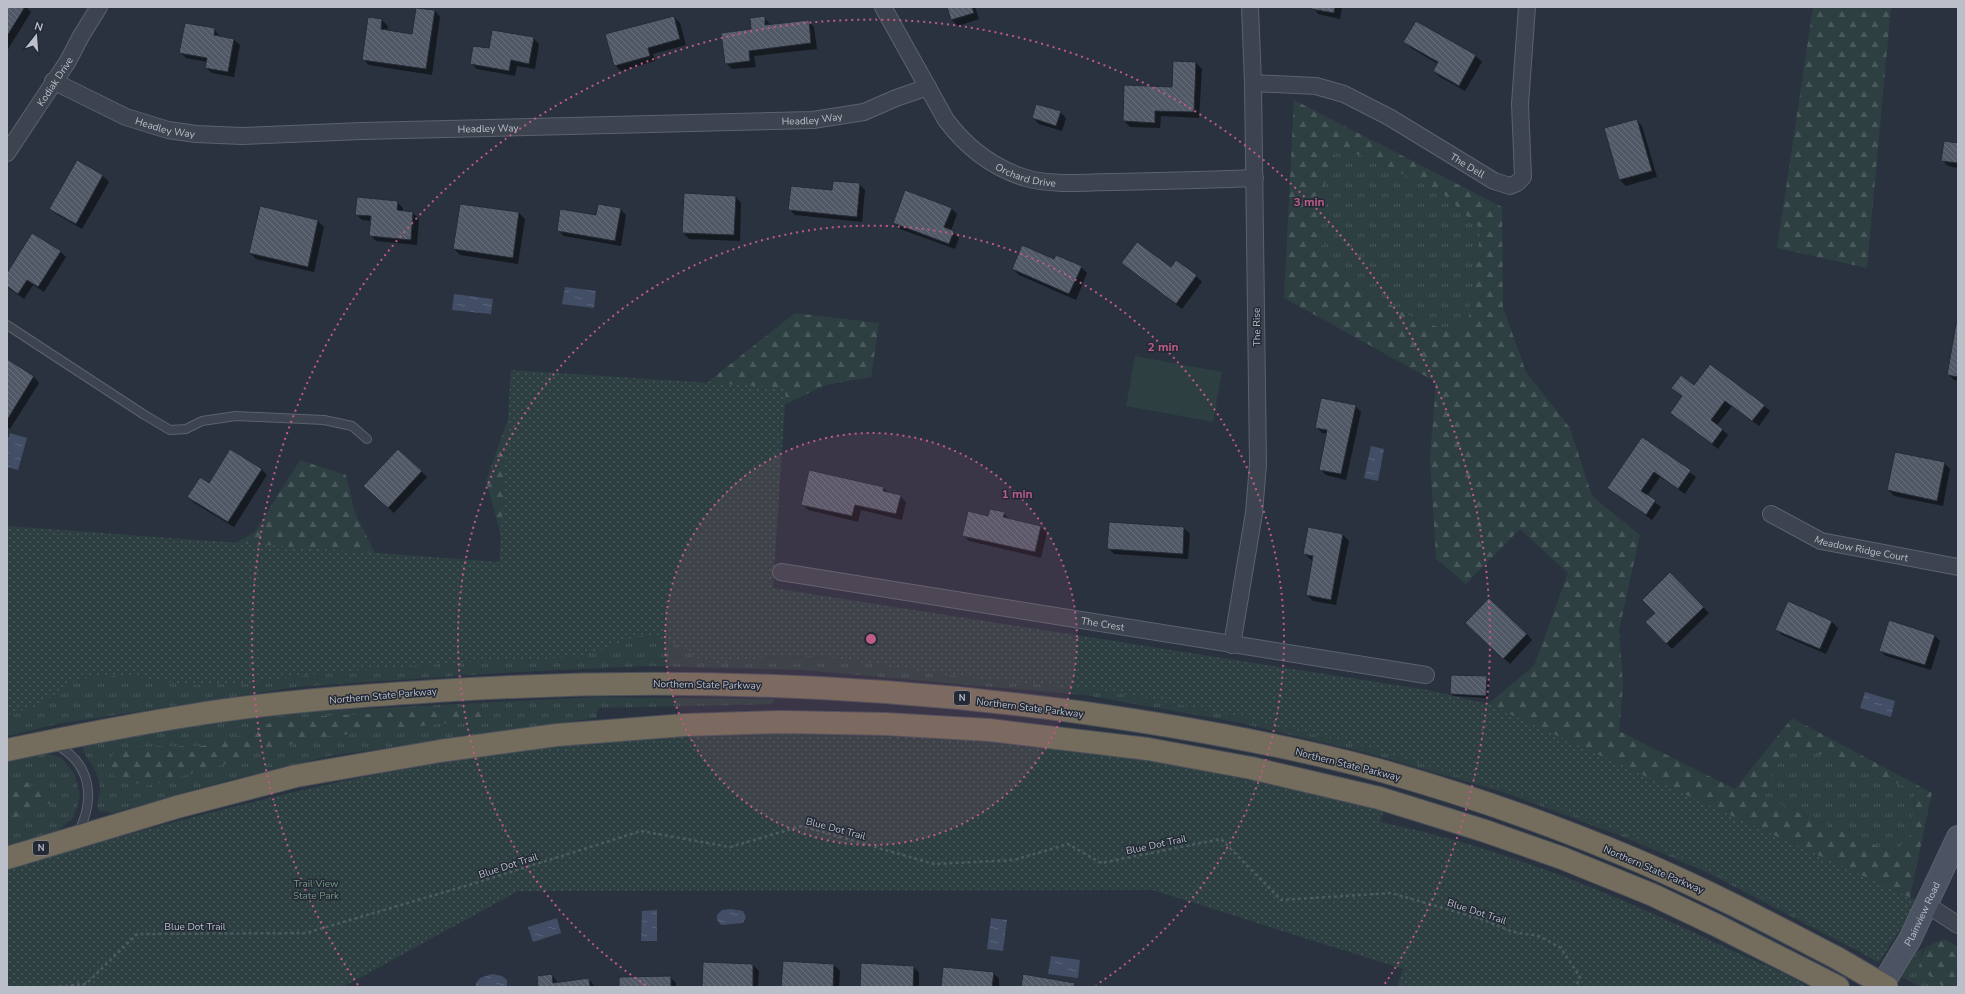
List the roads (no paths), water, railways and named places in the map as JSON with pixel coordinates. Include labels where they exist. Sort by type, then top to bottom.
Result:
[{"type":"highway","name":"Northern State Parkway","points":[[7,750],[46,741],[198,714],[362,696],[510,686],[698,682],[786,685],[935,695],[1024,705],[1166,725],[1275,746],[1376,770],[1487,804],[1634,859],[1733,904],[1838,958],[1887,987]]},
{"type":"highway","name":"N","points":[[7,858],[177,807],[296,776],[440,751],[557,735],[685,725],[781,722],[885,724],[989,730],[1148,749],[1251,768],[1379,798],[1562,858],[1653,895],[1834,984]]},
{"type":"main road","name":"Plainview Road","points":[[1881,987],[1910,938],[1958,837]]},
{"type":"street","name":"Kodiak Drive","points":[[7,153],[68,61],[99,7]]},
{"type":"street","name":"Orchard Drive","points":[[883,7],[946,120],[958,136],[973,151],[1001,168],[1027,178],[1065,183],[1255,178]]},
{"type":"street","name":"The Rise","points":[[1232,645],[1254,513],[1258,464],[1255,178],[1250,7]]},
{"type":"street","name":"The Dell","points":[[1253,83],[1316,86],[1344,94],[1389,117],[1494,181],[1510,186],[1517,183],[1523,177],[1520,104],[1527,7]]},
{"type":"street","name":"Headley Way","points":[[53,82],[126,117],[168,130],[196,134],[242,136],[362,131],[813,120],[864,112],[896,98],[928,87]]},
{"type":"street","name":"Meadow Ridge Court","points":[[1770,514],[1821,541],[1958,567]]},
{"type":"street","name":"The Crest","points":[[781,572],[1426,675]]},
{"type":"street","points":[[1926,904],[1958,925]]},
{"type":"lane","points":[[7,325],[170,430],[186,429],[202,421],[236,416],[324,420],[352,426],[367,439]]},
{"type":"lane","points":[[46,741],[56,744],[68,752],[77,762],[88,782],[87,809],[84,821],[75,837]]},
{"type":"water","points":[[565,287],[596,291],[594,308],[562,304]]},
{"type":"water","points":[[454,294],[493,299],[491,314],[452,310]]},
{"type":"water","points":[[10,433],[27,438],[18,470],[7,467],[7,443]]},
{"type":"water","points":[[1371,446],[1384,449],[1378,481],[1364,478]]},
{"type":"water","points":[[1865,692],[1895,701],[1891,717],[1860,708]]},
{"type":"water","points":[[731,909],[743,911],[746,917],[743,923],[721,925],[717,920],[717,915],[722,910]]},
{"type":"water","points":[[657,910],[657,941],[641,941],[642,911]]},
{"type":"water","points":[[557,918],[561,933],[533,942],[528,927]]},
{"type":"water","points":[[991,918],[1007,920],[1003,951],[987,949]]},
{"type":"water","points":[[1051,956],[1080,960],[1078,978],[1048,974]]},
{"type":"water","points":[[492,974],[502,976],[507,980],[507,987],[476,987],[476,983],[480,978]]},
{"type":"park label","name":"Trail View State Park","points":[[316,888]]}]
